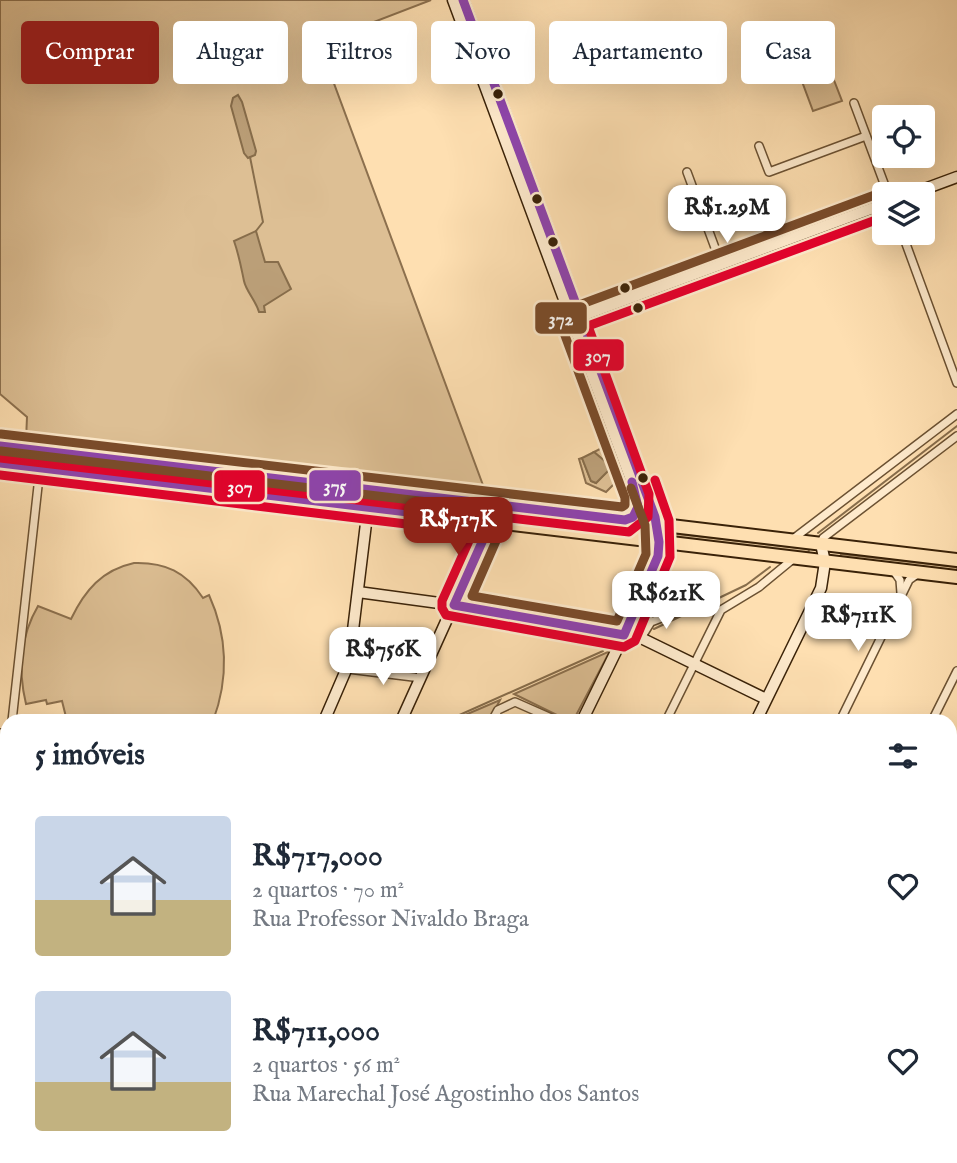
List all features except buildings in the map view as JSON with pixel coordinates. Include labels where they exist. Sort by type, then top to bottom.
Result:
[{"type":"highway","points":[[0,446],[957,560]]},
{"type":"highway","points":[[0,463],[957,577]]},
{"type":"highway","points":[[176,485],[183,477],[178,467]]},
{"type":"highway","points":[[199,487],[194,478],[201,469]]},
{"type":"highway","points":[[491,522],[501,511],[514,507]]},
{"type":"main road","points":[[453,0],[657,523],[658,556],[585,714]]},
{"type":"main road","points":[[463,0],[637,496],[637,511],[632,518],[625,520]]},
{"type":"main road","points":[[935,185],[957,177]]},
{"type":"main road","points":[[576,318],[872,208]]},
{"type":"main road","points":[[327,714],[348,669],[368,508]]},
{"type":"main road","points":[[404,714],[491,522]]},
{"type":"main road","points":[[758,714],[821,588],[825,562],[821,544]]},
{"type":"main road","points":[[358,592],[454,605],[641,638],[766,699]]},
{"type":"main road","points":[[323,714],[333,700]]},
{"type":"street","points":[[854,103],[883,182]]},
{"type":"street","points":[[759,146],[769,172],[866,136]]},
{"type":"street","points":[[687,172],[721,264]]},
{"type":"street","points":[[906,245],[957,383]]},
{"type":"street","points":[[792,540],[957,414]]},
{"type":"street","points":[[821,544],[823,538],[957,436]]},
{"type":"street","points":[[13,714],[40,468]]},
{"type":"street","points":[[669,714],[718,614],[725,606],[759,587],[794,558]]},
{"type":"street","points":[[893,570],[900,580],[901,597]]},
{"type":"street","points":[[844,714],[909,580],[919,573]]},
{"type":"street","points":[[641,638],[652,622],[682,610]]},
{"type":"street","points":[[348,669],[421,678]]},
{"type":"street","points":[[936,714],[956,673]]},
{"type":"street","points":[[497,714],[501,708],[512,702],[520,702],[544,714]]},
{"type":"shaded area","points":[[0,0],[431,0],[376,21],[302,21],[302,84],[334,84],[487,496],[26,440],[27,417],[0,394]]},
{"type":"shaded area","points":[[835,83],[842,101],[813,111],[803,84]]},
{"type":"shaded area","points":[[238,95],[256,151],[255,155],[248,158],[244,153],[231,106],[233,98]]},
{"type":"shaded area","points":[[256,231],[265,262],[278,262],[291,289],[264,306],[265,312],[259,312],[245,285],[234,241]]},
{"type":"shaded area","points":[[590,392],[607,444],[618,467],[615,483],[606,492],[586,483],[579,459],[582,458],[591,481],[596,483],[611,467],[594,452],[602,448],[583,394]]},
{"type":"shaded area","points":[[594,452],[612,467],[596,483],[591,481],[582,458]]},
{"type":"shaded area","points":[[0,455],[175,476],[174,480],[0,461]]},
{"type":"shaded area","points":[[205,479],[471,510],[471,516],[204,485]]},
{"type":"shaded area","points":[[502,514],[605,526],[652,528],[652,537],[498,520]]},
{"type":"shaded area","points":[[669,533],[809,549],[808,556],[669,540]]},
{"type":"shaded area","points":[[841,554],[957,567],[957,573],[840,559]]},
{"type":"shaded area","points":[[145,563],[174,570],[189,581],[203,598],[209,595],[220,626],[224,658],[222,689],[215,714],[65,714],[62,701],[47,704],[46,700],[26,704],[22,654],[27,630],[38,606],[71,619],[89,590],[104,576],[123,566]]},
{"type":"shaded area","points":[[610,651],[577,714],[555,714],[514,694]]},
{"type":"shaded area","points":[[500,700],[493,714],[467,714]]},
{"type":"waterway","points":[[250,157],[263,222],[256,231]]},
{"type":"waterway","points":[[818,533],[957,426]]},
{"type":"waterway","points":[[654,629],[746,585],[770,567]]},
{"type":"waterway","points":[[462,714],[603,651]]},
{"type":"transit line","name":"375","points":[[0,463],[491,522],[454,605],[624,635],[658,556],[655,517],[463,0]]},
{"type":"transit line","name":"372","points":[[1,434],[622,507],[625,505],[625,498],[560,322],[563,311],[872,196]]},
{"type":"transit line","name":"307","points":[[0,458],[629,532],[648,517],[649,494],[588,326],[872,221]]},
{"type":"transit line","name":"375","points":[[0,446],[625,520],[633,517],[638,507],[632,482]]},
{"type":"transit line","name":"372","points":[[1,451],[495,510],[502,516],[503,525],[472,596],[617,621],[646,554],[645,525],[631,488]]},
{"type":"transit line","name":"307","points":[[0,475],[473,532],[442,601],[446,615],[624,647],[635,641],[670,557],[669,520],[655,480]]}]
